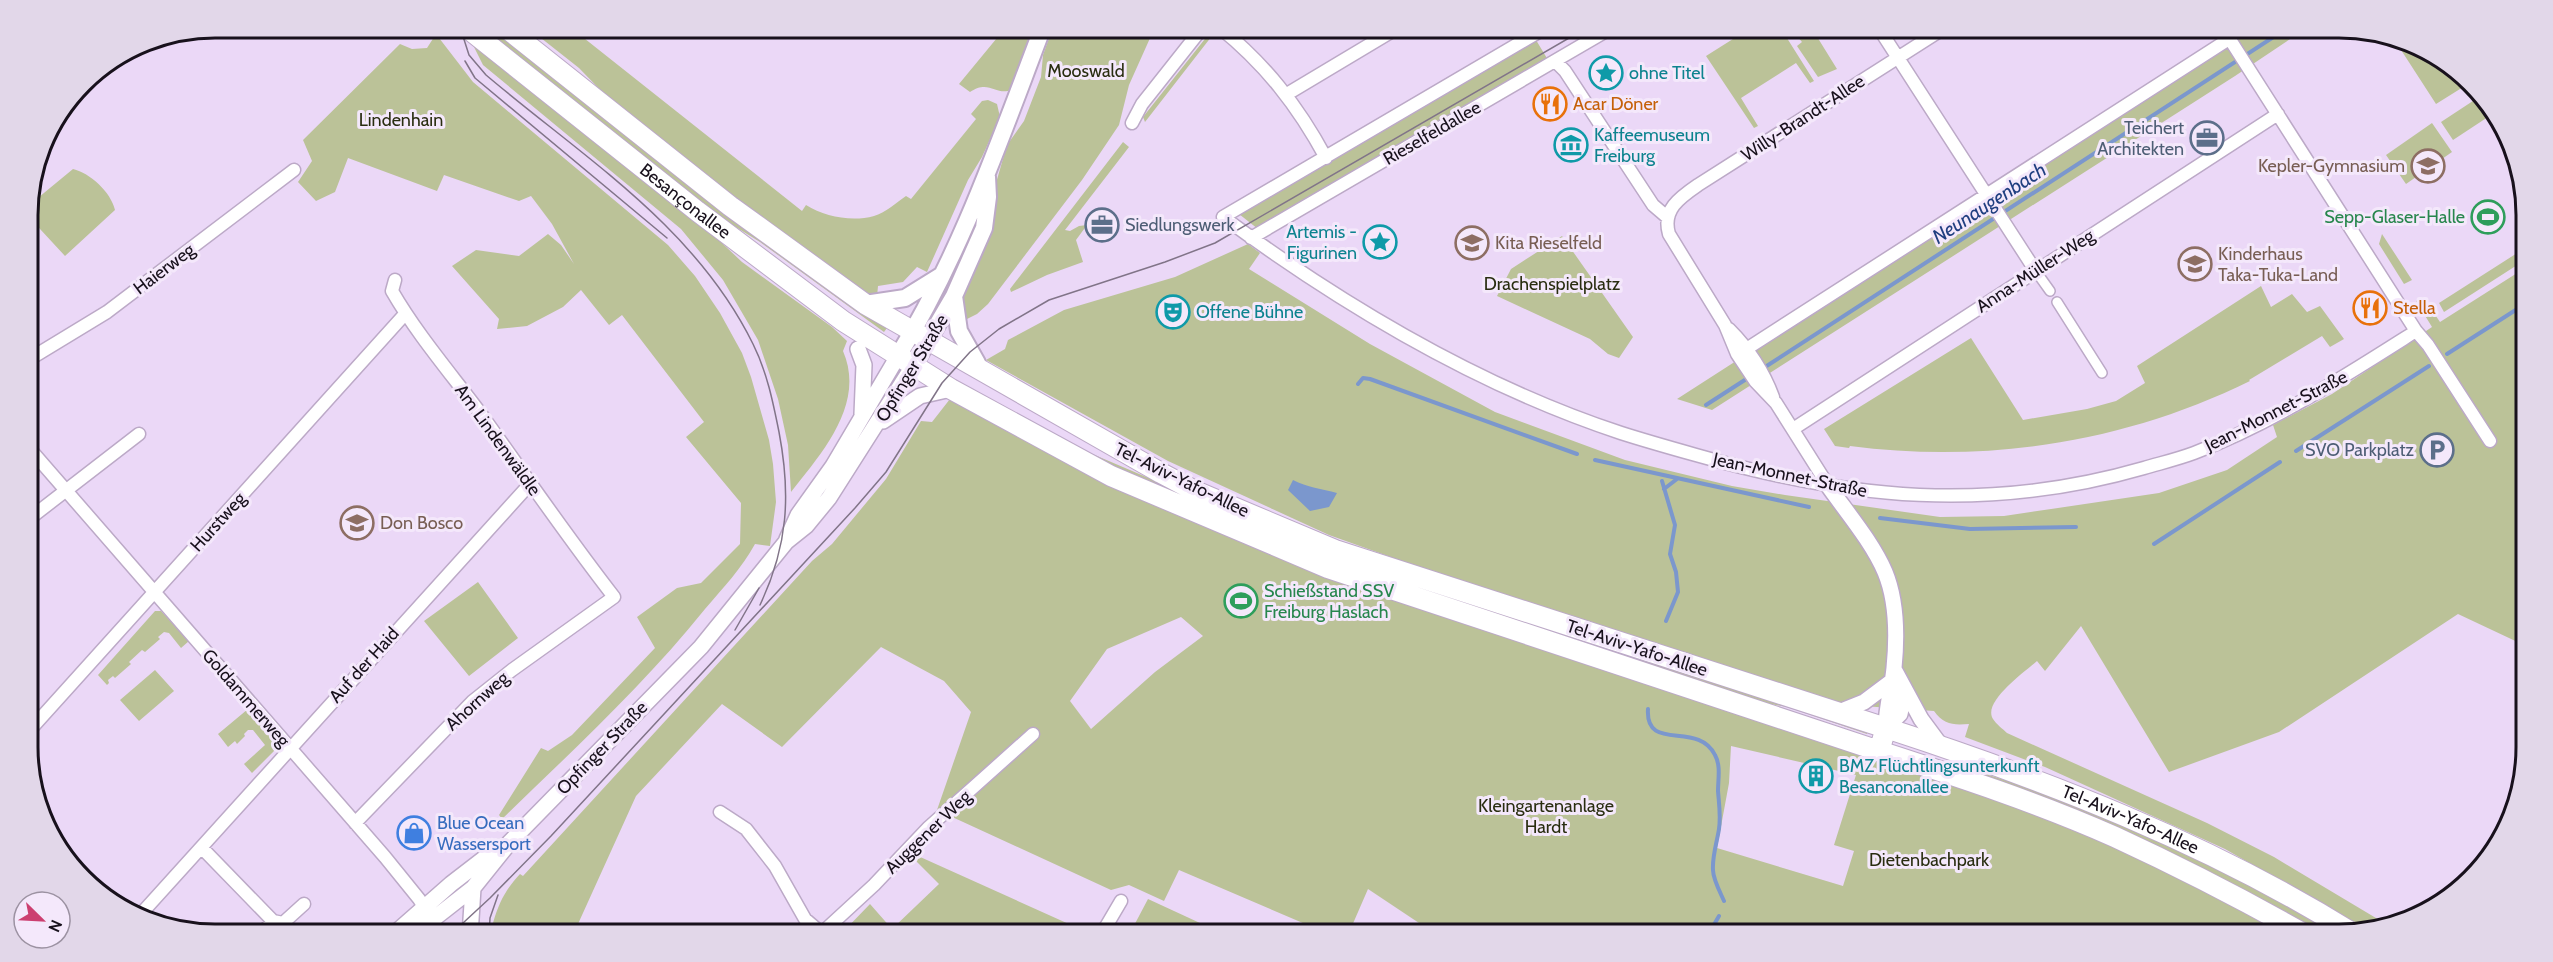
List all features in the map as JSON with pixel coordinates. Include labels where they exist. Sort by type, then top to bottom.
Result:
[{"type":"main road","name":"Besançonallee","points":[[480,38],[697,211],[843,321],[906,361]]},
{"type":"main road","name":"Besançonallee","points":[[519,38],[730,206],[865,304],[920,337]]},
{"type":"main road","name":"Opfinger Straße","points":[[920,337],[1039,38]]},
{"type":"main road","name":"Opfinger Straße","points":[[906,361],[920,337],[954,296],[984,228],[988,197],[987,170]]},
{"type":"main road","points":[[865,304],[905,298],[943,275]]},
{"type":"main road","points":[[954,296],[959,331],[977,363],[1002,384]]},
{"type":"main road","points":[[843,321],[858,349]]},
{"type":"main road","name":"Tel-Aviv-Yafo-Allee","points":[[920,337],[1195,491],[1335,550],[1839,712],[2050,784],[2131,818],[2277,888],[2337,924]]},
{"type":"main road","name":"Tel-Aviv-Yafo-Allee","points":[[906,361],[1030,434],[1111,476],[1328,568],[2021,799],[2113,836],[2181,868],[2285,924]]},
{"type":"main road","points":[[1880,751],[1886,728]]},
{"type":"street","points":[[1132,123],[1142,104],[1194,38]]},
{"type":"street","points":[[1233,38],[1287,94],[1308,125],[1326,158]]},
{"type":"street","points":[[1287,94],[1381,38]]},
{"type":"street","name":"Rieselfeldallee","points":[[1222,217],[1326,158],[1522,38]]},
{"type":"street","name":"Rieselfeldallee","points":[[1251,238],[1594,38]]},
{"type":"street","points":[[1885,38],[2050,291]]},
{"type":"street","name":"Willy-Brandt-Allee","points":[[1667,217],[1678,198],[1929,38]]},
{"type":"street","points":[[1749,357],[2230,40],[2416,331],[2428,345],[2490,441]]},
{"type":"street","points":[[1555,61],[1565,71],[1653,205],[1667,217],[1669,234],[1885,573],[1893,609],[1893,675],[1886,710],[1886,728]]},
{"type":"street","name":"Anna-Müller-Weg","points":[[1793,429],[2278,114]]},
{"type":"street","name":"Haierweg","points":[[38,354],[107,312],[294,170]]},
{"type":"street","name":"Jean-Monnet-Straße","points":[[1222,217],[1313,280],[1377,320],[1460,365],[1540,401],[1620,433],[1719,461],[1830,487],[1880,494],[1978,497],[2053,489],[2096,482],[2193,454],[2244,432],[2331,385],[2416,331]]},
{"type":"street","name":"Am Lindenwäldle","points":[[395,280],[392,291],[405,314],[485,420],[529,485],[614,597]]},
{"type":"street","points":[[2057,302],[2102,373]]},
{"type":"street","name":"Hurstweg","points":[[38,721],[405,314]]},
{"type":"street","points":[[858,349],[864,365],[861,419]]},
{"type":"street","name":"Opfinger Straße","points":[[786,542],[798,515],[833,466],[861,419],[906,361]]},
{"type":"street","name":"Opfinger Straße","points":[[410,924],[473,888],[510,842],[701,647],[786,542],[806,526],[829,498],[876,427],[906,361]]},
{"type":"street","points":[[876,427],[895,411],[921,396],[951,389]]},
{"type":"street","points":[[38,512],[139,434]]},
{"type":"street","name":"Goldammerweg","points":[[38,458],[408,885],[435,924]]},
{"type":"street","name":"Auf der Haid","points":[[145,910],[529,485]]},
{"type":"street","name":"Ahornweg","points":[[355,823],[472,701],[614,597]]},
{"type":"street","points":[[1839,712],[1864,702],[1893,675]]},
{"type":"street","points":[[1893,675],[1941,746]]},
{"type":"street","points":[[1886,728],[1900,714],[1905,690]]},
{"type":"street","name":"Auggener Weg","points":[[833,924],[929,827],[1033,734]]},
{"type":"street","name":"Auggener Weg","points":[[720,812],[746,829],[775,866],[806,919],[811,924]]},
{"type":"street","name":"Opfinger Straße","points":[[421,924],[428,913],[492,851],[510,842]]},
{"type":"street","points":[[202,848],[273,921],[283,923],[304,904]]},
{"type":"street","points":[[471,924],[473,888]]},
{"type":"street","points":[[1107,924],[1121,901]]},
{"type":"street","points":[[270,924],[273,921]]},
{"type":"green space","name":"Lindenhain","points":[[433,38],[439,38],[473,82],[668,245],[695,276],[720,313],[742,353],[769,440],[773,464],[776,502],[770,546],[755,544],[732,578],[682,637],[607,717],[502,819],[499,815],[541,748],[548,751],[572,735],[655,648],[637,617],[677,588],[701,583],[740,544],[741,503],[686,437],[704,422],[622,315],[609,325],[581,290],[563,307],[527,326],[497,329],[499,319],[452,266],[476,250],[519,256],[548,234],[561,245],[574,264],[552,224],[531,196],[519,201],[444,175],[437,191],[348,158],[335,192],[316,201],[298,182],[312,161],[303,140],[400,44],[412,49],[427,48]]},
{"type":"green space","points":[[509,38],[737,220],[887,328],[884,332],[760,242],[705,208],[493,39]]},
{"type":"green space","points":[[541,38],[584,38],[802,211],[806,205],[822,213],[839,217],[857,219],[874,216],[906,196],[911,199],[976,119],[971,114],[982,101],[988,100],[997,104],[1000,117],[982,157],[968,180],[927,272],[917,267],[903,282],[878,286],[877,297],[866,295],[802,251],[614,104],[579,68]]},
{"type":"green space","points":[[997,38],[1034,38],[1011,90],[1001,91],[982,87],[970,92],[959,84]]},
{"type":"green space","name":"Mooswald","points":[[1049,38],[1150,38],[1129,85],[1119,125],[1082,180],[988,304],[977,314],[961,322],[963,290],[988,228],[996,183],[1007,145],[1024,121],[1041,77],[1043,55]]},
{"type":"green space","points":[[1206,38],[1210,38],[1145,122],[1143,117]]},
{"type":"green space","points":[[1735,38],[1787,38],[1814,81],[1810,83],[1796,63],[1741,98],[1758,126],[1754,128],[1706,56]]},
{"type":"green space","points":[[1799,38],[1818,38],[1837,69],[1818,77],[1797,46],[1802,42]]},
{"type":"green space","points":[[2238,38],[2292,38],[1712,410],[1677,399]]},
{"type":"green space","points":[[470,39],[705,227],[742,262],[832,327],[847,341],[843,351],[849,371],[849,390],[845,409],[827,444],[791,492],[788,445],[778,399],[758,340],[723,280],[681,229],[483,65]]},
{"type":"green space","points":[[1536,40],[1548,60],[1258,229],[1239,214]]},
{"type":"green space","points":[[2401,49],[2437,67],[2461,88],[2436,104]]},
{"type":"green space","points":[[2473,101],[2486,118],[2453,140],[2441,122]]},
{"type":"green space","points":[[2432,123],[2452,152],[2406,184],[2386,155]]},
{"type":"green space","points":[[1123,142],[1129,147],[1065,230],[1070,231],[1087,225],[1076,240],[1083,262],[1047,275],[1011,292],[1010,289]]},
{"type":"green space","points":[[73,169],[99,184],[113,203],[115,210],[65,256],[38,227],[39,197]]},
{"type":"green space","points":[[2382,234],[2412,280],[2404,284],[2379,244]]},
{"type":"green space","name":"Drachenspielplatz","points":[[1562,236],[1633,337],[1619,358],[1608,354],[1590,339],[1497,296],[1511,269]]},
{"type":"green space","points":[[1248,244],[1260,253],[1249,269],[1370,344],[1495,412],[1625,460],[1732,486],[1940,517],[2004,516],[2159,493],[2227,470],[2277,437],[2273,425],[2332,394],[2432,327],[2416,301],[2423,297],[2440,322],[2516,274],[2516,641],[2458,614],[2279,732],[2169,772],[2081,626],[2045,671],[2037,661],[2006,688],[1994,704],[1991,712],[1993,719],[2007,733],[2207,823],[2274,857],[2378,920],[2355,923],[2225,849],[2045,767],[1965,737],[1969,724],[1949,723],[1941,719],[1934,711],[1834,704],[1329,535],[1168,461],[986,360],[1005,349],[1008,340],[1064,310],[1175,277]]},
{"type":"green space","points":[[2516,254],[2516,266],[2444,312],[2439,303]]},
{"type":"green space","points":[[2261,286],[2271,307],[2292,294],[2307,312],[2320,306],[2344,339],[2330,347],[2322,336],[2250,381],[2203,402],[2105,433],[2055,443],[1953,452],[1902,451],[1850,446],[1849,448],[1835,446],[1824,429],[1971,338],[2023,420],[2087,409],[2116,401],[2145,383],[2137,366]]},
{"type":"green space","points":[[962,384],[1076,447],[1172,488],[1868,730],[1867,734],[1787,707],[1744,699],[1362,572],[1142,483],[960,386]]},
{"type":"green space","points":[[950,399],[1543,648],[1910,769],[2101,839],[2270,924],[1420,924],[1368,889],[1353,924],[1305,924],[1179,870],[1164,901],[1129,885],[1111,890],[937,810],[971,712],[944,681],[881,647],[782,747],[722,704],[636,796],[578,924],[485,924],[493,923],[504,896],[520,874],[523,876],[812,561],[832,544],[886,479],[921,421],[932,422]],"holes":[[[1181,617],[1203,636],[1155,672],[1091,729],[1070,701],[1107,649]],[[1731,746],[1856,775],[1834,845],[1854,851],[1843,886],[1717,848],[1729,783]]]},
{"type":"green space","points":[[478,582],[518,638],[469,676],[424,621]]},
{"type":"green space","points":[[155,611],[161,611],[189,641],[181,648],[169,633],[164,632],[158,637],[160,639],[145,652],[142,650],[115,678],[113,676],[108,680],[107,685],[98,675]]},
{"type":"green space","points":[[155,670],[174,691],[139,721],[120,700]]},
{"type":"green space","points":[[248,709],[274,740],[274,751],[252,773],[244,764],[265,745],[253,730],[248,730],[237,744],[235,741],[228,747],[218,734]]},
{"type":"green space","points":[[1901,748],[2073,801],[2256,888],[2320,924],[2305,924]]},
{"type":"green space","points":[[918,856],[1069,924],[897,924],[939,884],[915,860]]},
{"type":"green space","points":[[1148,899],[1202,924],[1135,924]]},
{"type":"green space","points":[[870,904],[888,924],[851,924]]},
{"type":"water","points":[[1293,480],[1337,493],[1329,507],[1310,511],[1288,490]]},
{"type":"waterway","name":"Neunaugenbach","points":[[1762,369],[2272,38]]},
{"type":"waterway","points":[[2447,354],[2516,310]]},
{"type":"waterway","points":[[2296,451],[2429,366]]},
{"type":"waterway","name":"Neunaugenbach","points":[[1706,405],[1751,376]]},
{"type":"waterway","points":[[1358,384],[1363,378],[1370,379],[1577,454]]},
{"type":"waterway","points":[[1595,460],[1809,507]]},
{"type":"waterway","points":[[2154,544],[2280,462]]},
{"type":"waterway","points":[[1664,489],[1677,479]]},
{"type":"waterway","name":"Neunaugenbach","points":[[1662,481],[1675,525],[1670,554],[1676,572],[1678,592],[1666,621]]},
{"type":"waterway","points":[[1880,518],[1970,529],[2076,527]]},
{"type":"waterway","name":"Neunaugenbach","points":[[1648,709],[1649,722],[1655,730],[1663,734],[1697,739],[1707,745],[1717,759],[1720,819],[1713,870],[1724,901]]},
{"type":"waterway","name":"Neunaugenbach","points":[[1714,924],[1719,916]]},
{"type":"tram line","points":[[464,38],[469,55],[486,75],[598,165],[669,229],[701,264],[729,302],[753,344],[766,376],[779,432],[786,499],[776,562],[760,605]]},
{"type":"tram line","points":[[462,924],[551,836],[855,508],[886,472],[942,383],[970,352],[999,329],[1049,300],[1215,243],[1569,38]]},
{"type":"tram line","points":[[465,61],[475,78],[667,238]]},
{"type":"tram line","points":[[735,630],[759,588]]},
{"type":"tram line","points":[[490,924],[498,895]]},
{"type":"place","name":"ohne Titel","points":[[1606,73]]},
{"type":"place","name":"Acar Döner","points":[[1550,104]]},
{"type":"place","name":"Teichert Architekten","points":[[2207,138]]},
{"type":"place","name":"Kaffeemuseum Freiburg","points":[[1571,145]]},
{"type":"place","name":"Kepler-Gymnasium","points":[[2428,166]]},
{"type":"place","name":"Sepp-Glaser-Halle","points":[[2488,217]]},
{"type":"place","name":"Siedlungswerk","points":[[1102,225]]},
{"type":"place","name":"Artemis - Figurinen","points":[[1380,242]]},
{"type":"place","name":"Kita Rieselfeld","points":[[1472,243]]},
{"type":"place","name":"Kinderhaus Taka-Tuka-Land","points":[[2195,264]]},
{"type":"place","name":"Stella","points":[[2370,308]]},
{"type":"place","name":"Offene Bühne","points":[[1173,312]]},
{"type":"place","name":"SVO Parkplatz","points":[[2437,450]]},
{"type":"place","name":"Don Bosco","points":[[357,523]]},
{"type":"place","name":"Schießstand SSV Freiburg Haslach","points":[[1241,601]]},
{"type":"place","name":"BMZ Flüchtlingsunterkunft Besanconallee","points":[[1816,776]]},
{"type":"place","name":"Blue Ocean Wassersport","points":[[414,833]]},
{"type":"park label","name":"Kleingartenanlage Hardt","points":[[1546,816]]},
{"type":"park label","name":"Dietenbachpark","points":[[1929,860]]}]
